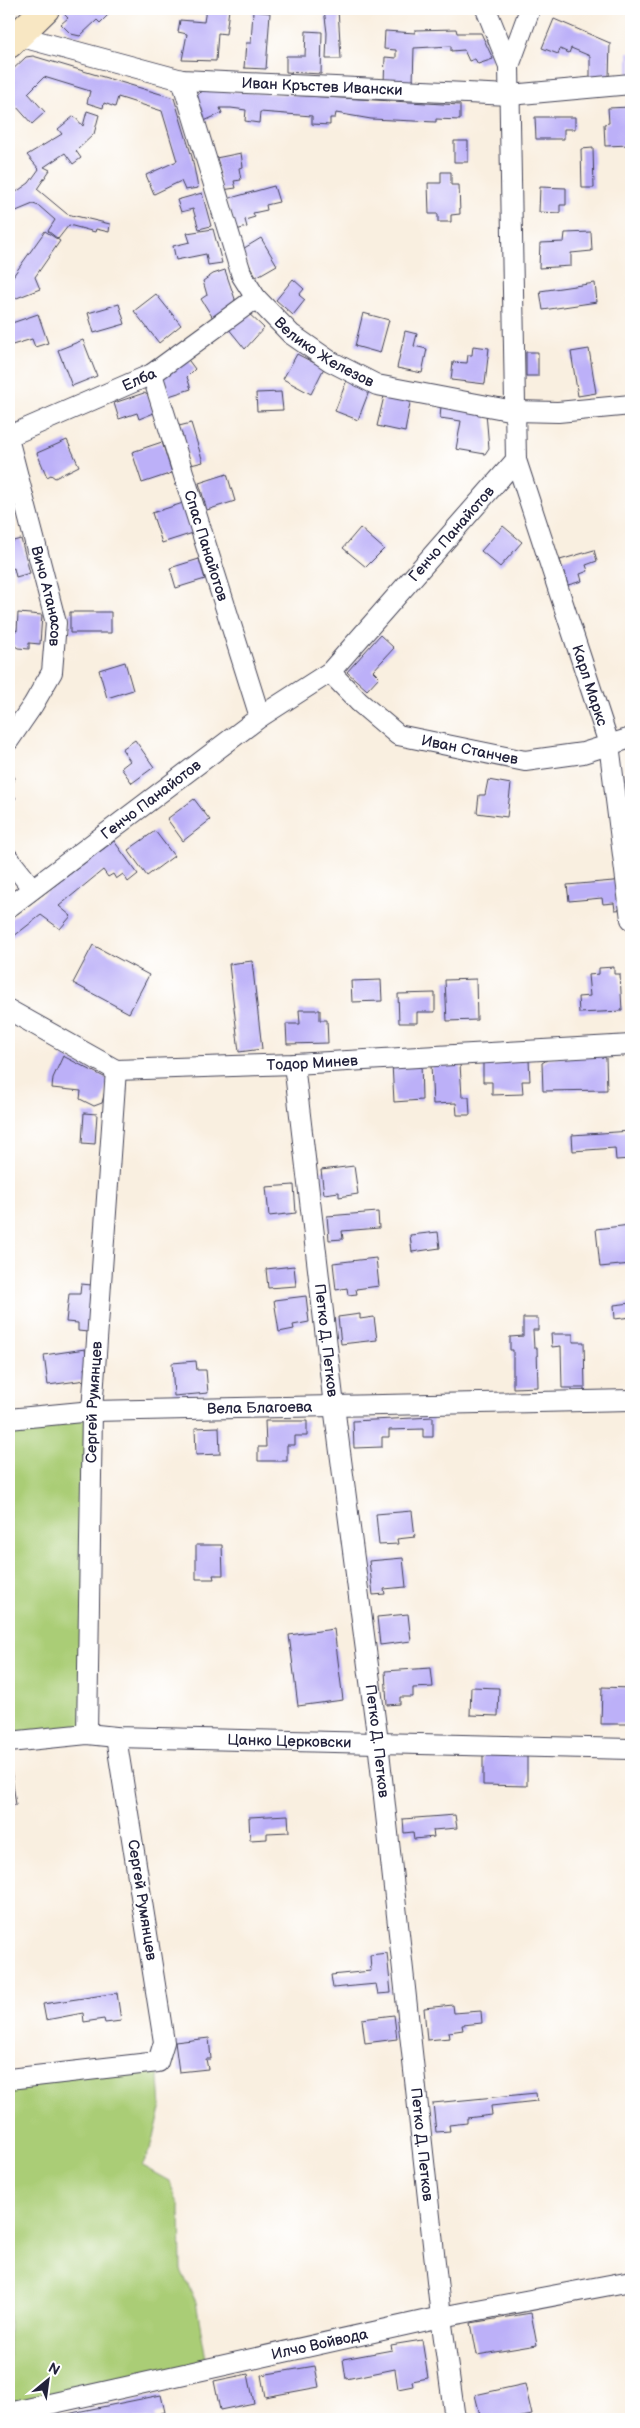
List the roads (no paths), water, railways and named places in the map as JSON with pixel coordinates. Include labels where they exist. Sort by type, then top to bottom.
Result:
[{"type":"main road","points":[[14,40],[45,9]]},
{"type":"street","points":[[486,9],[509,66],[516,460]]},
{"type":"street","points":[[509,66],[530,9]]},
{"type":"street","name":"Иван Кръстев Ивански","points":[[14,40],[182,80],[510,95],[631,84]]},
{"type":"street","name":"Велико Железов","points":[[182,80],[242,276],[256,298],[291,334],[330,361],[377,385],[514,411],[558,412],[631,405]]},
{"type":"street","name":"Елба","points":[[9,436],[152,374],[256,298]]},
{"type":"street","name":"Спас Панайотов","points":[[152,374],[260,717]]},
{"type":"street","name":"Вичо Атанасов","points":[[9,442],[56,623],[52,672],[33,705],[9,740]]},
{"type":"street","name":"Генчо Панайотов","points":[[9,907],[260,717],[330,672],[516,460]]},
{"type":"street","name":"Карл Маркс","points":[[516,460],[609,744],[631,919]]},
{"type":"street","name":"Иван Станчев","points":[[330,672],[359,702],[398,735],[525,761],[583,753],[631,738]]},
{"type":"street","points":[[9,859],[32,888]]},
{"type":"street","points":[[9,1010],[116,1070]]},
{"type":"street","name":"Тодор Минев","points":[[116,1070],[294,1064],[631,1045]]},
{"type":"street","name":"Петко Д. Петков","points":[[294,1064],[334,1406],[378,1742],[441,2317],[455,2419]]},
{"type":"street","name":"Сергей Румянцев","points":[[87,1734],[92,1411],[116,1070]]},
{"type":"street","name":"Вела Благоева","points":[[9,1420],[92,1411],[631,1400]]},
{"type":"street","name":"Цанко Церковски","points":[[9,1742],[87,1734],[116,1737],[631,1749]]},
{"type":"street","name":"Сергей Румянцев","points":[[9,2079],[158,2062],[164,2042],[116,1737]]},
{"type":"street","name":"Илчо Войвода","points":[[9,2413],[441,2317],[631,2280]]}]
